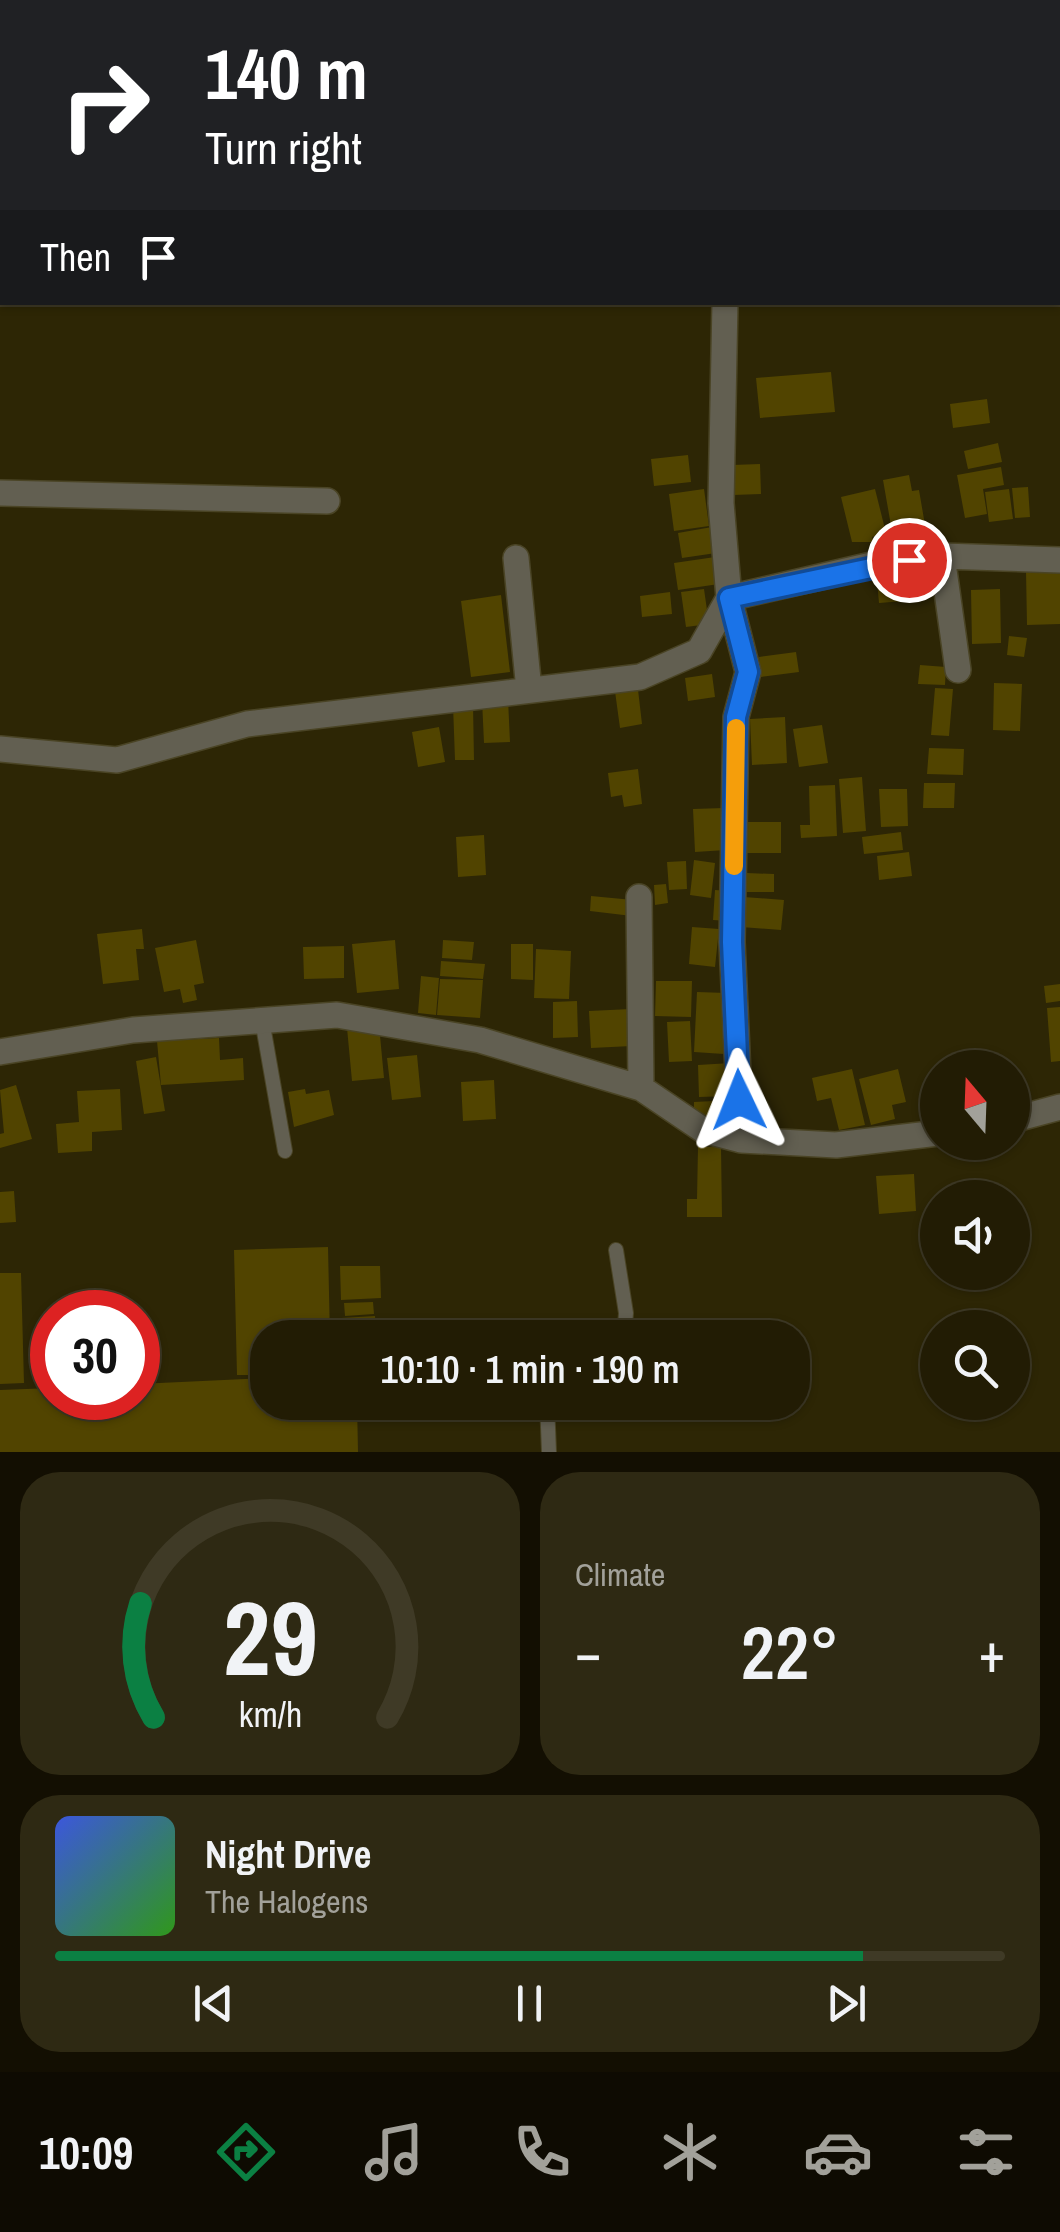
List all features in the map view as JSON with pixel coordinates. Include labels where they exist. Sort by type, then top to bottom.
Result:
[{"type":"street","points":[[725,305],[720,502],[729,598],[748,672],[736,717],[732,942],[741,1140]]},
{"type":"street","points":[[0,493],[327,501]]},
{"type":"street","points":[[942,556],[958,670]]},
{"type":"street","points":[[0,749],[118,760],[247,724],[640,677],[699,651],[729,598],[876,564],[942,556],[1060,560]]},
{"type":"street","points":[[516,558],[529,690]]},
{"type":"street","points":[[640,896],[641,1088]]},
{"type":"street","points":[[0,1052],[133,1030],[337,1015],[480,1040],[641,1088],[703,1130],[741,1140],[836,1145],[920,1135]]},
{"type":"street","points":[[1030,1115],[1060,1107]]},
{"type":"lane","points":[[262,1020],[284,1151]]},
{"type":"lane","points":[[616,1250],[625,1320]]},
{"type":"lane","points":[[548,1420],[549,1452]]},
{"type":"building","points":[[831,372],[835,412],[760,418],[756,378]]},
{"type":"building","points":[[987,399],[990,423],[953,428],[950,404]]},
{"type":"building","points":[[998,443],[1002,462],[968,469],[964,451]]},
{"type":"building","points":[[688,455],[691,482],[654,486],[651,459]]},
{"type":"building","points":[[760,464],[761,494],[733,495],[732,465]]},
{"type":"building","points":[[1001,467],[1004,485],[983,489],[987,514],[965,518],[957,475]]},
{"type":"building","points":[[909,475],[912,491],[919,490],[926,531],[893,537],[883,480]]},
{"type":"building","points":[[1028,487],[1030,517],[1015,518],[1012,488]]},
{"type":"building","points":[[704,489],[709,526],[674,531],[669,494]]},
{"type":"building","points":[[875,489],[886,533],[872,537],[874,542],[852,542],[841,497]]},
{"type":"building","points":[[1009,489],[1013,519],[989,522],[985,492]]},
{"type":"building","points":[[712,527],[716,553],[682,558],[678,533]]},
{"type":"building","points":[[715,557],[719,584],[678,590],[674,563]]},
{"type":"building","points":[[1060,569],[1060,624],[1027,625],[1026,571]]},
{"type":"building","points":[[905,579],[905,586],[916,585],[917,600],[879,603],[877,581]]},
{"type":"building","points":[[704,589],[709,624],[686,627],[681,592]]},
{"type":"building","points":[[1000,589],[1001,643],[972,644],[971,590]]},
{"type":"building","points":[[670,592],[672,614],[642,617],[640,596]]},
{"type":"building","points":[[501,595],[510,672],[471,677],[461,601]]},
{"type":"building","points":[[1009,636],[1027,638],[1024,657],[1007,655]]},
{"type":"building","points":[[796,652],[799,672],[761,677],[759,657]]},
{"type":"building","points":[[920,665],[946,667],[945,685],[918,684]]},
{"type":"building","points":[[712,674],[715,697],[688,701],[685,678]]},
{"type":"building","points":[[637,681],[642,724],[620,728],[614,684]]},
{"type":"building","points":[[994,683],[1022,684],[1020,731],[993,730]]},
{"type":"building","points":[[935,688],[953,689],[949,736],[931,735]]},
{"type":"building","points":[[508,699],[510,742],[484,743],[482,700]]},
{"type":"building","points":[[473,704],[474,760],[455,760],[453,705]]},
{"type":"building","points":[[785,717],[787,763],[752,765],[750,719]]},
{"type":"building","points":[[822,725],[828,763],[799,767],[793,729]]},
{"type":"building","points":[[439,727],[445,762],[418,767],[412,732]]},
{"type":"building","points":[[929,748],[964,749],[963,775],[927,774]]},
{"type":"building","points":[[638,769],[642,804],[624,807],[622,795],[611,797],[608,773]]},
{"type":"building","points":[[862,777],[866,831],[843,833],[839,779]]},
{"type":"building","points":[[924,783],[955,783],[954,808],[923,808]]},
{"type":"building","points":[[835,785],[837,836],[801,838],[800,825],[810,825],[809,786]]},
{"type":"building","points":[[879,789],[907,789],[908,826],[881,827]]},
{"type":"building","points":[[724,808],[726,850],[695,852],[693,809]]},
{"type":"building","points":[[747,822],[781,822],[781,853],[747,853]]},
{"type":"building","points":[[901,832],[903,850],[864,854],[862,837]]},
{"type":"building","points":[[484,835],[486,875],[458,877],[456,837]]},
{"type":"building","points":[[909,852],[912,876],[879,880],[877,856]]},
{"type":"building","points":[[694,860],[715,863],[711,898],[690,895]]},
{"type":"building","points":[[686,861],[687,889],[669,890],[667,862]]},
{"type":"building","points":[[747,873],[774,874],[774,892],[746,892]]},
{"type":"building","points":[[666,884],[668,903],[655,905],[654,885]]},
{"type":"building","points":[[715,890],[730,891],[728,921],[713,920]]},
{"type":"building","points":[[591,896],[633,900],[632,916],[590,911]]},
{"type":"building","points":[[744,897],[784,900],[781,930],[741,927]]},
{"type":"building","points":[[692,927],[719,929],[715,967],[689,964]]},
{"type":"building","points":[[142,929],[144,949],[136,949],[139,980],[103,984],[97,934]]},
{"type":"building","points":[[196,940],[204,983],[194,985],[197,1000],[183,1003],[180,989],[164,992],[155,948]]},
{"type":"building","points":[[395,940],[399,989],[357,993],[352,944]]},
{"type":"building","points":[[443,940],[474,942],[472,960],[442,958]]},
{"type":"building","points":[[511,944],[533,944],[533,980],[511,979]]},
{"type":"building","points":[[344,946],[344,978],[304,979],[303,947]]},
{"type":"building","points":[[536,949],[571,951],[569,999],[534,998]]},
{"type":"building","points":[[441,961],[485,964],[483,979],[440,976]]},
{"type":"building","points":[[421,976],[439,978],[436,1015],[418,1013]]},
{"type":"building","points":[[440,979],[483,980],[480,1018],[437,1015]]},
{"type":"building","points":[[656,981],[692,981],[691,1017],[655,1016]]},
{"type":"building","points":[[1060,984],[1060,1001],[1046,1003],[1044,986]]},
{"type":"building","points":[[697,992],[727,993],[724,1054],[694,1052]]},
{"type":"building","points":[[577,1001],[578,1037],[553,1038],[553,1002]]},
{"type":"building","points":[[1060,1007],[1060,1061],[1051,1062],[1047,1008]]},
{"type":"building","points":[[631,1009],[632,1046],[591,1048],[589,1011]]},
{"type":"building","points":[[690,1021],[692,1061],[669,1062],[667,1022]]},
{"type":"building","points":[[379,1025],[384,1078],[352,1081],[347,1028]]},
{"type":"building","points":[[219,1038],[220,1060],[243,1058],[244,1080],[161,1085],[157,1041]]},
{"type":"building","points":[[417,1055],[421,1097],[392,1100],[387,1058]]},
{"type":"building","points":[[156,1057],[165,1111],[144,1114],[136,1061]]},
{"type":"building","points":[[731,1063],[732,1096],[699,1097],[698,1065]]},
{"type":"building","points":[[852,1069],[865,1125],[839,1130],[831,1098],[817,1101],[812,1078]]},
{"type":"building","points":[[898,1069],[906,1102],[892,1105],[895,1119],[871,1125],[859,1079]]},
{"type":"building","points":[[494,1080],[496,1119],[463,1121],[461,1082]]},
{"type":"building","points":[[16,1085],[32,1139],[0,1148],[0,1134],[4,1133],[0,1090]]},
{"type":"building","points":[[120,1089],[122,1130],[92,1132],[92,1151],[58,1153],[56,1124],[79,1122],[77,1091]]},
{"type":"building","points":[[305,1089],[306,1094],[329,1090],[334,1115],[294,1127],[288,1092]]},
{"type":"building","points":[[734,1100],[735,1118],[694,1120],[694,1102]]},
{"type":"building","points":[[698,1147],[721,1147],[722,1217],[687,1217],[687,1199],[697,1199]]},
{"type":"building","points":[[914,1174],[916,1211],[879,1214],[876,1176]]},
{"type":"building","points":[[14,1191],[16,1222],[0,1223],[0,1192]]},
{"type":"building","points":[[328,1247],[330,1320],[250,1320],[250,1375],[237,1375],[234,1250]]},
{"type":"building","points":[[340,1266],[380,1266],[381,1298],[341,1300]]},
{"type":"building","points":[[0,1273],[21,1273],[24,1383],[0,1384]]},
{"type":"building","points":[[373,1302],[374,1314],[345,1316],[344,1303]]},
{"type":"building","points":[[375,1316],[375,1320],[341,1320]]},
{"type":"building","points":[[250,1379],[250,1420],[357,1420],[358,1452],[0,1452],[0,1390],[30,1389],[30,1420],[160,1420],[160,1383]]},
{"type":"slow traffic","points":[[734,866],[736,728]]},
{"type":"route","points":[[739,1100],[732,942],[736,717],[748,672],[729,598],[909,560]]}]
